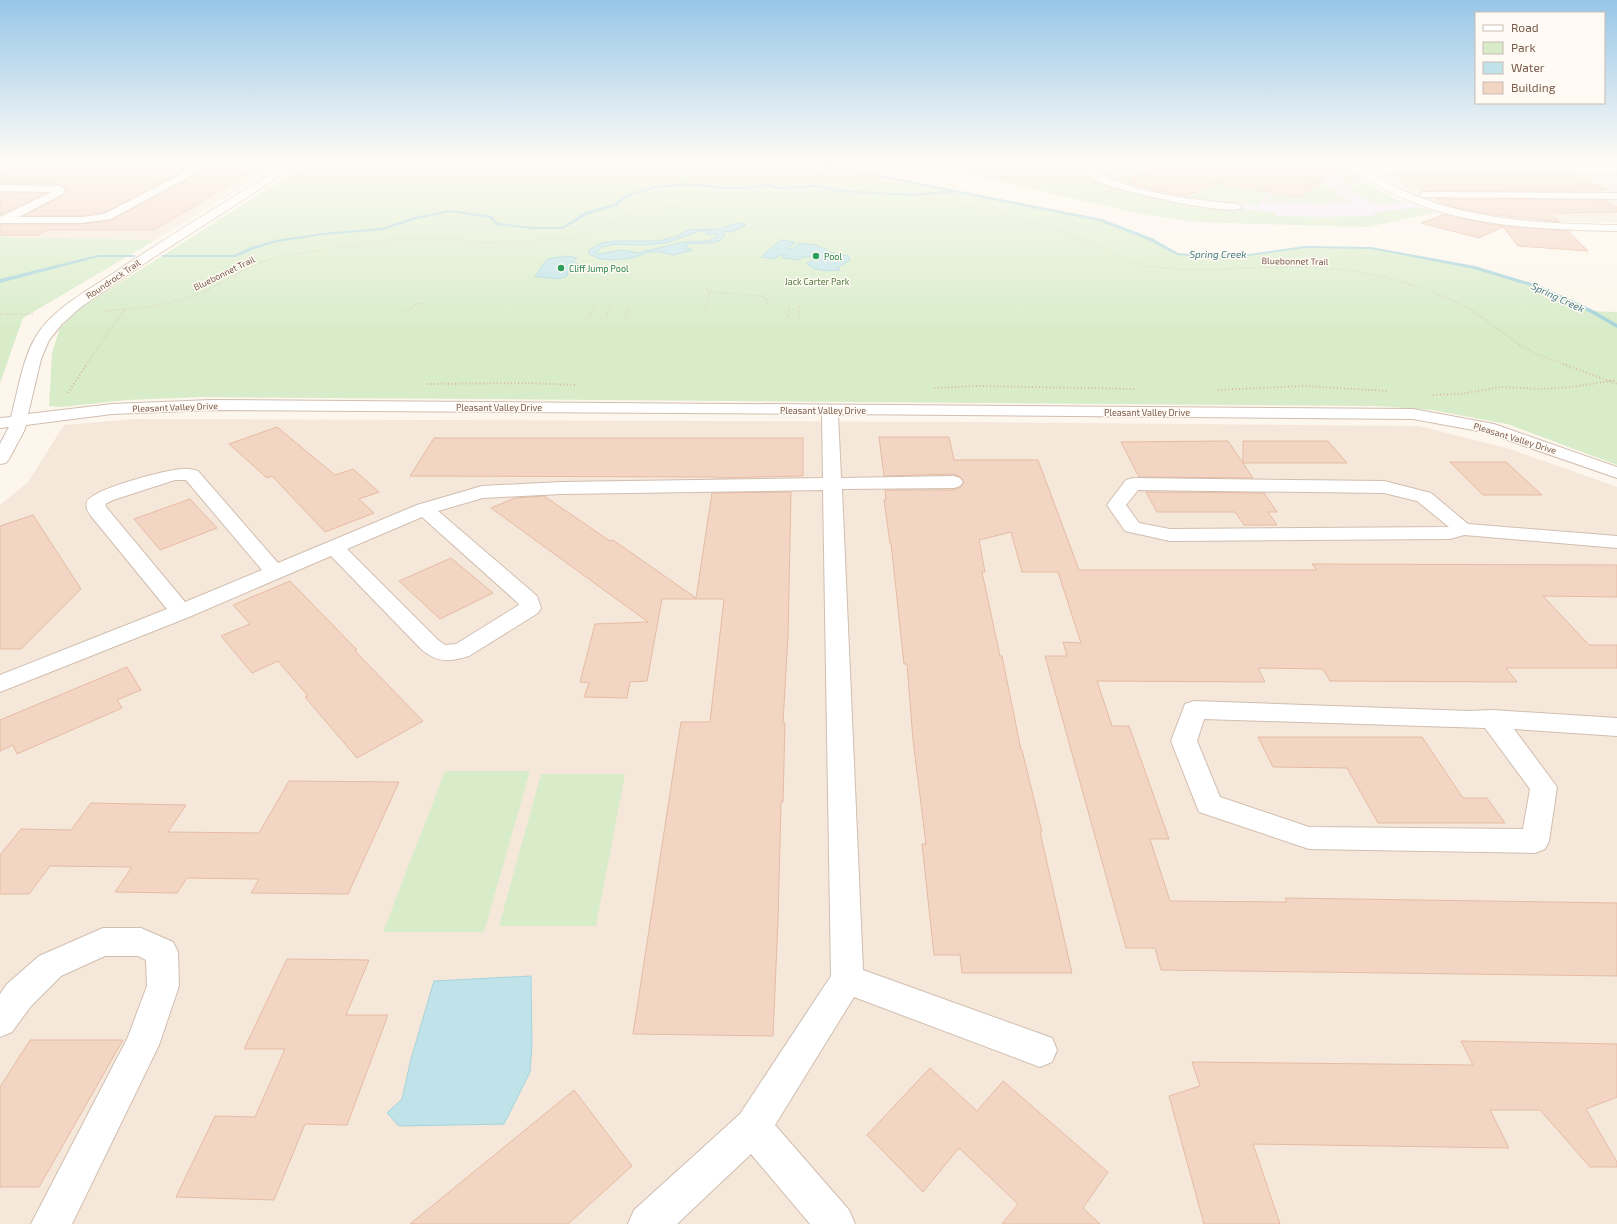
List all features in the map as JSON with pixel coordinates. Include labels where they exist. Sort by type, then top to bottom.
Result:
[{"type":"street","points":[[1,221],[82,220],[106,217]]},
{"type":"street","name":"Roundrock Trail","points":[[0,459],[7,450],[20,420],[34,359],[42,339],[48,329],[65,313],[147,256],[209,217]]},
{"type":"street","points":[[1488,217],[1553,226],[1617,228]]},
{"type":"street","name":"Pleasant Valley Drive","points":[[0,423],[112,409],[212,405],[1413,414],[1488,428],[1617,473]]},
{"type":"street","points":[[648,1224],[753,1127],[847,979],[830,410]]},
{"type":"street","points":[[181,612],[98,512],[96,502],[106,496],[174,475],[192,475],[275,573]]},
{"type":"street","points":[[0,684],[181,612],[424,509],[482,492],[505,489],[954,482]]},
{"type":"street","points":[[1463,529],[1424,497],[1384,488],[1133,484],[1116,505],[1132,527],[1170,535],[1450,533],[1463,529],[1617,542]]},
{"type":"street","points":[[334,547],[430,646],[440,653],[461,651],[530,608],[529,601],[424,509]]},
{"type":"street","points":[[1492,719],[1544,787],[1535,841],[1309,838],[1209,804],[1184,741],[1194,710],[1469,720],[1492,719],[1617,727]]},
{"type":"street","points":[[0,1021],[19,995],[50,966],[103,942],[141,942],[162,952],[163,986],[142,1045],[51,1224]]},
{"type":"street","points":[[847,979],[1040,1050]]},
{"type":"street","points":[[753,1127],[835,1224]]},
{"type":"path","name":"Bluebonnet Trail","points":[[66,394],[125,309],[151,307],[191,297],[215,287],[260,263],[290,255],[410,238],[440,237],[480,244],[561,239],[581,235],[622,217]]},
{"type":"path","name":"Bluebonnet Trail","points":[[1013,217],[1057,229],[1144,266],[1187,270],[1291,267],[1324,268],[1354,271],[1393,279],[1431,291],[1470,309],[1520,345],[1537,354],[1609,380]]},
{"type":"path","points":[[706,289],[710,292],[762,296],[768,300],[766,305]]},
{"type":"path","points":[[705,310],[710,292]]},
{"type":"path","points":[[406,314],[415,304],[423,304]]},
{"type":"path","points":[[590,315],[595,305]]},
{"type":"path","points":[[607,315],[611,305]]},
{"type":"path","points":[[625,316],[630,305]]},
{"type":"path","points":[[788,317],[789,306]]},
{"type":"path","points":[[799,306],[799,317]]},
{"type":"path","points":[[0,314],[37,314]]},
{"type":"path","points":[[1609,380],[1617,384]]},
{"type":"path","name":"Bluebonnet Trail","points":[[1426,394],[1461,394],[1501,387],[1541,390],[1617,380]]},
{"type":"path","points":[[422,384],[526,383]]},
{"type":"path","points":[[1211,391],[1278,385],[1340,387],[1390,392]]},
{"type":"path","points":[[1037,387],[1090,387],[1140,390]]},
{"type":"shaded area","points":[[0,217],[193,217],[155,240],[0,237]]},
{"type":"shaded area","points":[[1162,217],[1413,217],[1368,227],[1197,222]]},
{"type":"shaded area","points":[[1508,217],[1617,217],[1617,223],[1539,221]]},
{"type":"shaded area","points":[[135,419],[962,422],[1419,426],[1510,449],[1617,487],[1617,1224],[0,1224],[0,505],[28,482],[64,425]]},
{"type":"green space","name":"Jack Carter Park","points":[[223,217],[1086,217],[1100,220],[1150,239],[1177,254],[1203,256],[1249,255],[1305,247],[1371,248],[1475,268],[1539,287],[1591,311],[1617,312],[1617,465],[1507,424],[1432,410],[1377,406],[202,397],[127,400],[61,407],[49,406],[52,353],[60,328],[80,308]]},
{"type":"green space","points":[[1162,217],[1413,217],[1368,227],[1197,222]]},
{"type":"green space","points":[[0,237],[155,240],[23,318],[0,383]]},
{"type":"green space","points":[[445,771],[530,771],[484,932],[383,932]]},
{"type":"green space","points":[[541,774],[625,774],[596,926],[499,926]]},
{"type":"water","points":[[739,223],[746,225],[732,232],[722,231],[725,235],[722,239],[714,243],[688,244],[686,247],[692,250],[673,255],[660,252],[648,252],[636,257],[615,260],[600,259],[589,254],[589,250],[602,243],[615,241],[659,241],[677,236],[688,230],[718,229]],"holes":[[[699,231],[709,231],[705,234],[716,234],[718,236],[709,241],[684,242],[637,253],[622,250],[599,254],[597,252],[602,247],[614,244],[642,245],[666,243]]]},
{"type":"water","name":"Pool","points":[[781,240],[795,242],[788,249],[792,249],[799,243],[817,245],[816,246],[826,249],[826,251],[848,256],[850,258],[849,261],[838,267],[840,270],[827,271],[810,266],[807,263],[815,259],[812,257],[803,257],[799,260],[782,258],[784,255],[780,255],[774,259],[761,257]]},
{"type":"water","name":"Cliff Jump Pool","points":[[566,256],[577,258],[572,262],[582,265],[581,267],[568,271],[567,276],[556,279],[535,277],[547,259]]},
{"type":"water","points":[[531,976],[532,1045],[530,1072],[504,1124],[399,1126],[387,1113],[402,1099],[411,1059],[434,981]]},
{"type":"building","points":[[116,217],[176,217],[154,230],[48,230],[38,235],[0,235],[0,224],[82,224],[111,220]]},
{"type":"building","points":[[1437,217],[1458,217],[1488,224],[1568,231],[1588,251],[1518,246],[1503,227],[1479,238],[1421,223]]},
{"type":"building","points":[[1518,217],[1554,217],[1559,222]]},
{"type":"building","points":[[277,427],[335,475],[353,469],[379,492],[359,499],[374,513],[325,532],[272,476],[267,478],[229,444]]},
{"type":"building","points":[[879,437],[949,437],[954,460],[1038,460],[1079,570],[1317,570],[1312,564],[1617,565],[1617,597],[1543,596],[1589,645],[1617,645],[1617,668],[1506,668],[1517,682],[1330,681],[1323,669],[1258,668],[1265,682],[1097,681],[1112,726],[1129,726],[1169,839],[1150,839],[1170,901],[1287,902],[1285,898],[1617,903],[1617,976],[1161,970],[1155,948],[1126,948],[1045,656],[1067,656],[1063,642],[1081,643],[1058,572],[1022,572],[1011,532],[979,540],[985,572],[982,572],[1000,656],[1002,656],[1021,750],[1042,832],[1040,832],[1072,973],[962,973],[960,955],[934,955],[922,844],[926,844],[913,740],[907,664],[904,664],[891,543],[884,500],[886,500],[885,490],[954,490],[961,487],[964,482],[960,477],[954,474],[884,476]]},
{"type":"building","points":[[434,438],[803,438],[803,476],[714,478],[715,477],[410,476]]},
{"type":"building","points":[[1228,441],[1253,478],[1139,477],[1121,442]]},
{"type":"building","points":[[1243,441],[1328,441],[1347,463],[1243,463]]},
{"type":"building","points":[[1450,462],[1506,462],[1542,495],[1483,495]]},
{"type":"building","points":[[791,492],[788,636],[783,723],[785,723],[783,802],[781,802],[773,1036],[633,1034],[681,722],[710,722],[724,599],[662,599],[647,681],[630,682],[627,698],[584,697],[589,683],[580,682],[595,624],[648,622],[491,508],[515,498],[544,496],[610,541],[613,540],[696,598],[712,493]]},
{"type":"building","points":[[1146,492],[1264,493],[1277,512],[1268,512],[1277,525],[1244,525],[1235,512],[1157,512]]},
{"type":"building","points":[[190,499],[217,528],[160,550],[134,519]]},
{"type":"building","points":[[33,515],[81,589],[21,649],[0,649],[0,526]]},
{"type":"building","points":[[451,558],[493,593],[440,619],[399,581]]},
{"type":"building","points":[[290,581],[423,721],[357,758],[305,697],[308,696],[278,661],[252,673],[221,636],[250,624],[233,605]]},
{"type":"building","points":[[127,667],[141,690],[117,700],[122,708],[17,754],[13,745],[0,751],[0,720]]},
{"type":"building","points":[[1258,737],[1422,737],[1463,798],[1487,798],[1505,823],[1378,823],[1347,768],[1273,767]]},
{"type":"building","points":[[289,781],[399,782],[348,894],[251,893],[259,879],[187,878],[177,893],[115,892],[132,867],[50,866],[29,894],[0,894],[0,855],[21,829],[71,830],[91,803],[186,805],[168,832],[259,833]]},
{"type":"building","points":[[287,959],[369,960],[346,1015],[388,1015],[347,1125],[305,1124],[274,1200],[176,1197],[215,1116],[255,1117],[285,1049],[244,1049]]},
{"type":"building","points":[[30,1040],[123,1040],[39,1187],[0,1187],[0,1087]]},
{"type":"building","points":[[1461,1041],[1617,1044],[1617,1097],[1586,1109],[1617,1162],[1617,1167],[1590,1167],[1540,1110],[1490,1110],[1509,1148],[1253,1144],[1280,1224],[1204,1224],[1169,1096],[1200,1086],[1192,1062],[1473,1065]]},
{"type":"building","points":[[930,1068],[977,1111],[1003,1081],[1108,1172],[1083,1208],[1100,1224],[1002,1224],[1018,1204],[959,1148],[923,1192],[867,1135]]},
{"type":"building","points":[[574,1090],[632,1166],[568,1224],[410,1224]]},
{"type":"waterway","points":[[163,256],[235,256],[253,248],[276,241],[323,234],[383,229],[420,217]]},
{"type":"waterway","points":[[490,217],[497,224],[532,228],[563,228],[580,217]]},
{"type":"waterway","name":"Spring Creek","points":[[1086,217],[1100,220],[1150,239],[1177,254],[1203,256],[1249,255],[1305,247],[1371,248],[1475,268],[1539,287],[1591,311],[1617,326]]},
{"type":"waterway","points":[[0,281],[98,256],[134,256]]},
{"type":"place","name":"Pool","points":[[816,256]]},
{"type":"place","name":"Cliff Jump Pool","points":[[561,268]]}]
